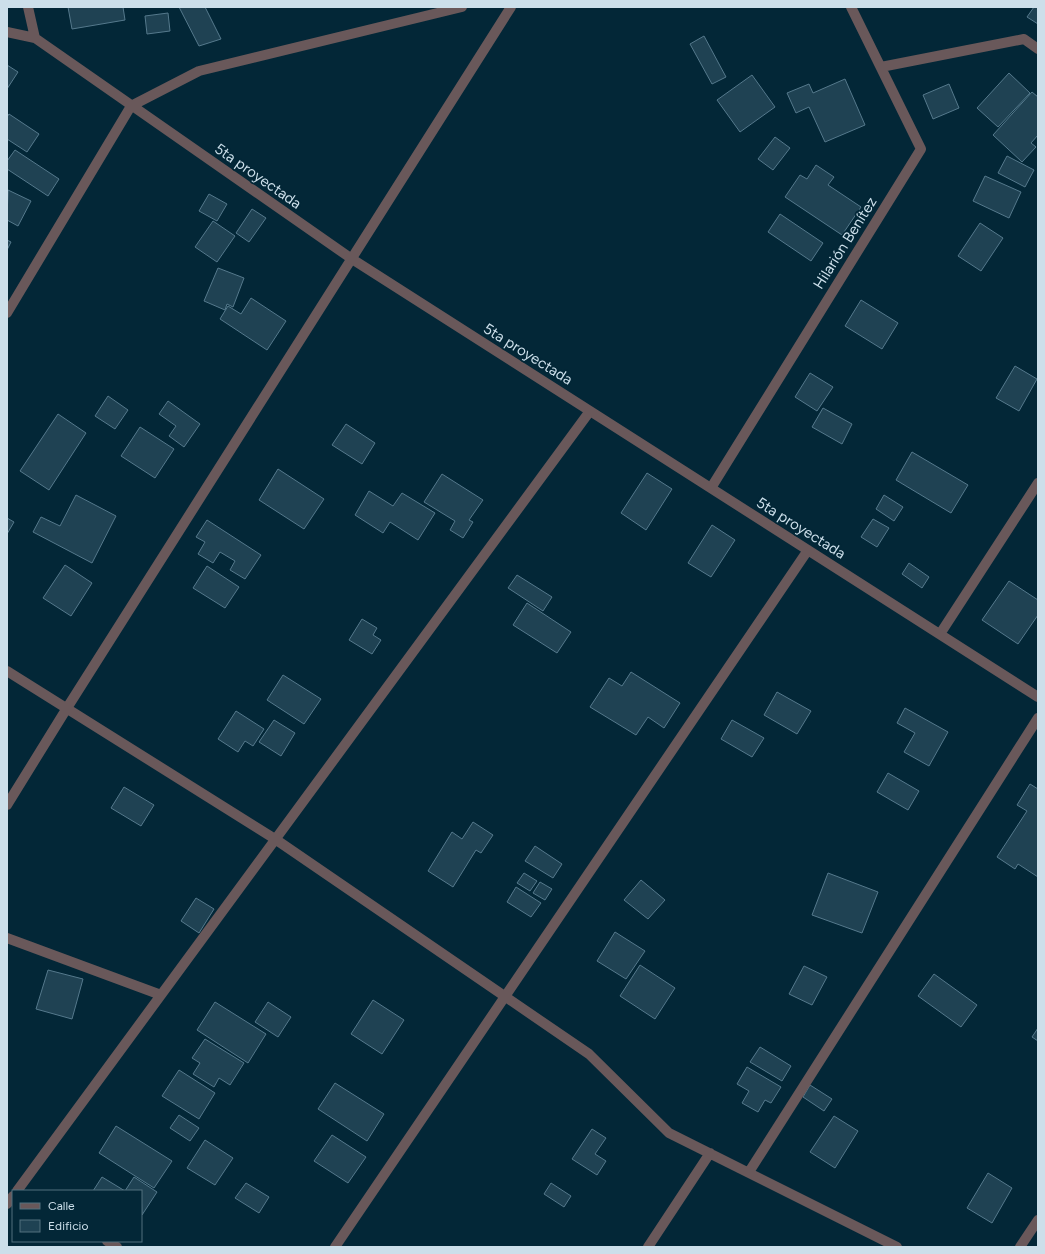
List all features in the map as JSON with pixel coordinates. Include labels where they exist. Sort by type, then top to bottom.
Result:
[{"type":"street","points":[[28,7],[35,38]]},
{"type":"street","points":[[7,313],[131,106],[199,72],[462,7]]},
{"type":"street","points":[[7,805],[511,7]]},
{"type":"street","name":"Hilarión Benítez","points":[[711,488],[921,149],[851,7]]},
{"type":"street","name":"5ta proyectada","points":[[7,32],[35,38],[352,259],[1038,697]]},
{"type":"street","points":[[881,67],[1024,39],[1038,49]]},
{"type":"street","points":[[18,1190],[590,411]]},
{"type":"street","points":[[940,634],[1038,483]]},
{"type":"street","points":[[335,1247],[808,550]]},
{"type":"street","points":[[7,671],[275,839],[589,1054],[669,1133],[897,1247]]},
{"type":"street","points":[[749,1172],[1038,718]]},
{"type":"street","points":[[7,938],[161,995]]},
{"type":"street","points":[[648,1247],[710,1153]]},
{"type":"street","points":[[1020,1247],[1038,1220]]},
{"type":"building","points":[[68,7],[123,7],[125,20],[72,29]]},
{"type":"building","points":[[179,7],[205,7],[221,39],[199,46]]},
{"type":"building","points":[[1034,7],[1038,7],[1038,24],[1027,17]]},
{"type":"building","points":[[168,13],[170,31],[147,34],[145,16]]},
{"type":"building","points":[[704,36],[726,77],[712,84],[690,44]]},
{"type":"building","points":[[7,65],[18,72],[7,89]]},
{"type":"building","points":[[1009,73],[1030,93],[998,127],[977,108]]},
{"type":"building","points":[[752,75],[775,107],[740,132],[717,100]]},
{"type":"building","points":[[845,79],[865,125],[825,142],[809,107],[796,113],[787,93],[809,84],[813,93]]},
{"type":"building","points":[[949,84],[959,108],[933,119],[923,95]]},
{"type":"building","points":[[1032,92],[1038,97],[1038,135],[1031,143],[1036,147],[1022,162],[993,135]]},
{"type":"building","points":[[9,114],[39,134],[27,152],[7,139],[7,117]]},
{"type":"building","points":[[775,137],[790,148],[773,170],[758,159]]},
{"type":"building","points":[[15,150],[59,179],[48,196],[7,169],[7,161]]},
{"type":"building","points":[[1007,156],[1034,170],[1025,187],[998,173]]},
{"type":"building","points":[[816,165],[834,177],[828,185],[861,207],[842,235],[785,197],[800,175],[807,179]]},
{"type":"building","points":[[985,176],[1021,192],[1009,218],[973,201]]},
{"type":"building","points":[[8,190],[31,201],[18,226],[7,220]]},
{"type":"building","points":[[209,194],[227,204],[217,221],[199,211]]},
{"type":"building","points":[[252,209],[266,218],[249,242],[236,233]]},
{"type":"building","points":[[780,214],[823,243],[811,261],[768,232]]},
{"type":"building","points":[[213,221],[235,236],[217,262],[195,247]]},
{"type":"building","points":[[980,223],[1003,238],[981,271],[958,256]]},
{"type":"building","points":[[7,240],[11,242],[7,250]]},
{"type":"building","points":[[218,268],[244,278],[233,307],[227,304],[225,310],[204,301]]},
{"type":"building","points":[[251,298],[286,321],[267,350],[220,319],[228,306],[241,314]]},
{"type":"building","points":[[861,300],[898,323],[882,349],[845,326]]},
{"type":"building","points":[[1015,366],[1037,379],[1019,411],[996,398]]},
{"type":"building","points":[[810,373],[833,387],[817,411],[795,397]]},
{"type":"building","points":[[108,396],[128,410],[115,429],[95,416]]},
{"type":"building","points":[[168,401],[200,424],[184,447],[169,436],[176,426],[159,414]]},
{"type":"building","points":[[823,408],[852,424],[842,444],[812,427]]},
{"type":"building","points":[[58,414],[86,433],[49,490],[20,471]]},
{"type":"building","points":[[346,424],[375,443],[362,464],[332,445]]},
{"type":"building","points":[[140,427],[174,449],[155,478],[121,456]]},
{"type":"building","points":[[912,452],[968,485],[951,513],[896,480]]},
{"type":"building","points":[[278,469],[324,499],[304,529],[259,500]]},
{"type":"building","points":[[647,473],[672,489],[646,530],[621,513]]},
{"type":"building","points":[[442,474],[483,500],[469,520],[473,522],[463,538],[450,530],[455,521],[424,502]]},
{"type":"building","points":[[369,491],[393,506],[402,493],[435,513],[418,540],[390,522],[383,533],[355,515]]},
{"type":"building","points":[[76,495],[116,516],[92,563],[33,532],[41,517],[60,526]]},
{"type":"building","points":[[884,495],[903,507],[894,521],[876,509]]},
{"type":"building","points":[[7,518],[14,522],[7,534]]},
{"type":"building","points":[[873,519],[889,528],[877,547],[861,537]]},
{"type":"building","points":[[207,520],[261,555],[245,579],[230,570],[235,561],[220,552],[213,563],[198,554],[205,542],[196,537]]},
{"type":"building","points":[[712,525],[735,540],[711,577],[688,563]]},
{"type":"building","points":[[909,563],[929,577],[922,588],[902,574]]},
{"type":"building","points":[[65,565],[92,583],[71,616],[43,598]]},
{"type":"building","points":[[207,566],[239,587],[225,608],[193,588]]},
{"type":"building","points":[[517,575],[552,597],[543,611],[508,588]]},
{"type":"building","points":[[1009,581],[1038,600],[1038,615],[1018,644],[982,620]]},
{"type":"building","points":[[527,603],[571,632],[557,653],[513,625]]},
{"type":"building","points":[[362,619],[377,628],[373,635],[381,640],[372,654],[349,640]]},
{"type":"building","points":[[631,672],[680,703],[664,728],[648,717],[636,735],[590,707],[609,678],[622,686]]},
{"type":"building","points":[[283,675],[321,699],[304,724],[267,700]]},
{"type":"building","points":[[777,692],[811,711],[797,734],[764,715]]},
{"type":"building","points":[[905,708],[948,732],[929,766],[904,752],[915,733],[897,723]]},
{"type":"building","points":[[236,711],[264,729],[253,746],[245,741],[238,752],[218,739]]},
{"type":"building","points":[[274,720],[295,733],[281,756],[259,742]]},
{"type":"building","points":[[732,720],[764,738],[752,757],[721,739]]},
{"type":"building","points":[[888,773],[919,791],[908,810],[877,792]]},
{"type":"building","points":[[1030,784],[1038,789],[1038,877],[1018,864],[1015,869],[997,857],[1027,811],[1017,805]]},
{"type":"building","points":[[124,787],[154,805],[141,826],[111,808]]},
{"type":"building","points":[[473,822],[493,835],[481,853],[476,850],[453,887],[428,871],[452,832],[462,839]]},
{"type":"building","points":[[535,846],[562,864],[553,878],[525,861]]},
{"type":"building","points":[[524,873],[537,881],[530,891],[517,883]]},
{"type":"building","points":[[828,873],[878,892],[862,933],[812,915]]},
{"type":"building","points":[[641,880],[665,900],[648,919],[624,900]]},
{"type":"building","points":[[540,882],[552,889],[545,900],[533,893]]},
{"type":"building","points":[[516,887],[541,903],[531,917],[507,902]]},
{"type":"building","points":[[196,898],[214,909],[199,933],[181,921]]},
{"type":"building","points":[[615,932],[645,951],[626,979],[597,961]]},
{"type":"building","points":[[640,965],[675,988],[655,1019],[620,996]]},
{"type":"building","points":[[804,966],[827,977],[812,1005],[789,994]]},
{"type":"building","points":[[48,970],[83,979],[72,1019],[36,1009]]},
{"type":"building","points":[[934,974],[977,1005],[961,1027],[918,996]]},
{"type":"building","points":[[373,1000],[404,1020],[382,1054],[351,1034]]},
{"type":"building","points":[[215,1002],[266,1034],[248,1063],[197,1030]]},
{"type":"building","points":[[268,1002],[291,1017],[278,1037],[255,1022]]},
{"type":"building","points":[[1038,1028],[1038,1041],[1032,1037]]},
{"type":"building","points":[[205,1039],[244,1063],[230,1085],[219,1078],[214,1087],[193,1074],[200,1063],[192,1058]]},
{"type":"building","points":[[760,1047],[791,1066],[782,1081],[750,1062]]},
{"type":"building","points":[[747,1067],[781,1087],[771,1103],[765,1100],[758,1112],[742,1103],[749,1091],[737,1084]]},
{"type":"building","points":[[179,1070],[215,1093],[199,1119],[162,1096]]},
{"type":"building","points":[[335,1083],[384,1114],[367,1141],[318,1109]]},
{"type":"building","points":[[810,1085],[832,1099],[824,1111],[803,1097]]},
{"type":"building","points":[[179,1115],[199,1128],[190,1141],[170,1128]]},
{"type":"building","points":[[834,1116],[858,1131],[835,1168],[810,1152]]},
{"type":"building","points":[[116,1126],[172,1161],[154,1188],[99,1153]]},
{"type":"building","points":[[592,1129],[606,1138],[595,1154],[606,1161],[597,1175],[572,1159]]},
{"type":"building","points":[[332,1135],[366,1157],[348,1183],[314,1161]]},
{"type":"building","points":[[205,1140],[233,1158],[215,1185],[187,1168]]},
{"type":"building","points":[[988,1173],[1012,1188],[992,1223],[967,1208]]},
{"type":"building","points":[[102,1177],[123,1190],[94,1190]]},
{"type":"building","points":[[134,1177],[157,1192],[142,1215],[142,1190],[126,1190]]},
{"type":"building","points":[[246,1183],[269,1197],[259,1213],[235,1198]]},
{"type":"building","points":[[551,1183],[571,1196],[564,1207],[544,1194]]}]
